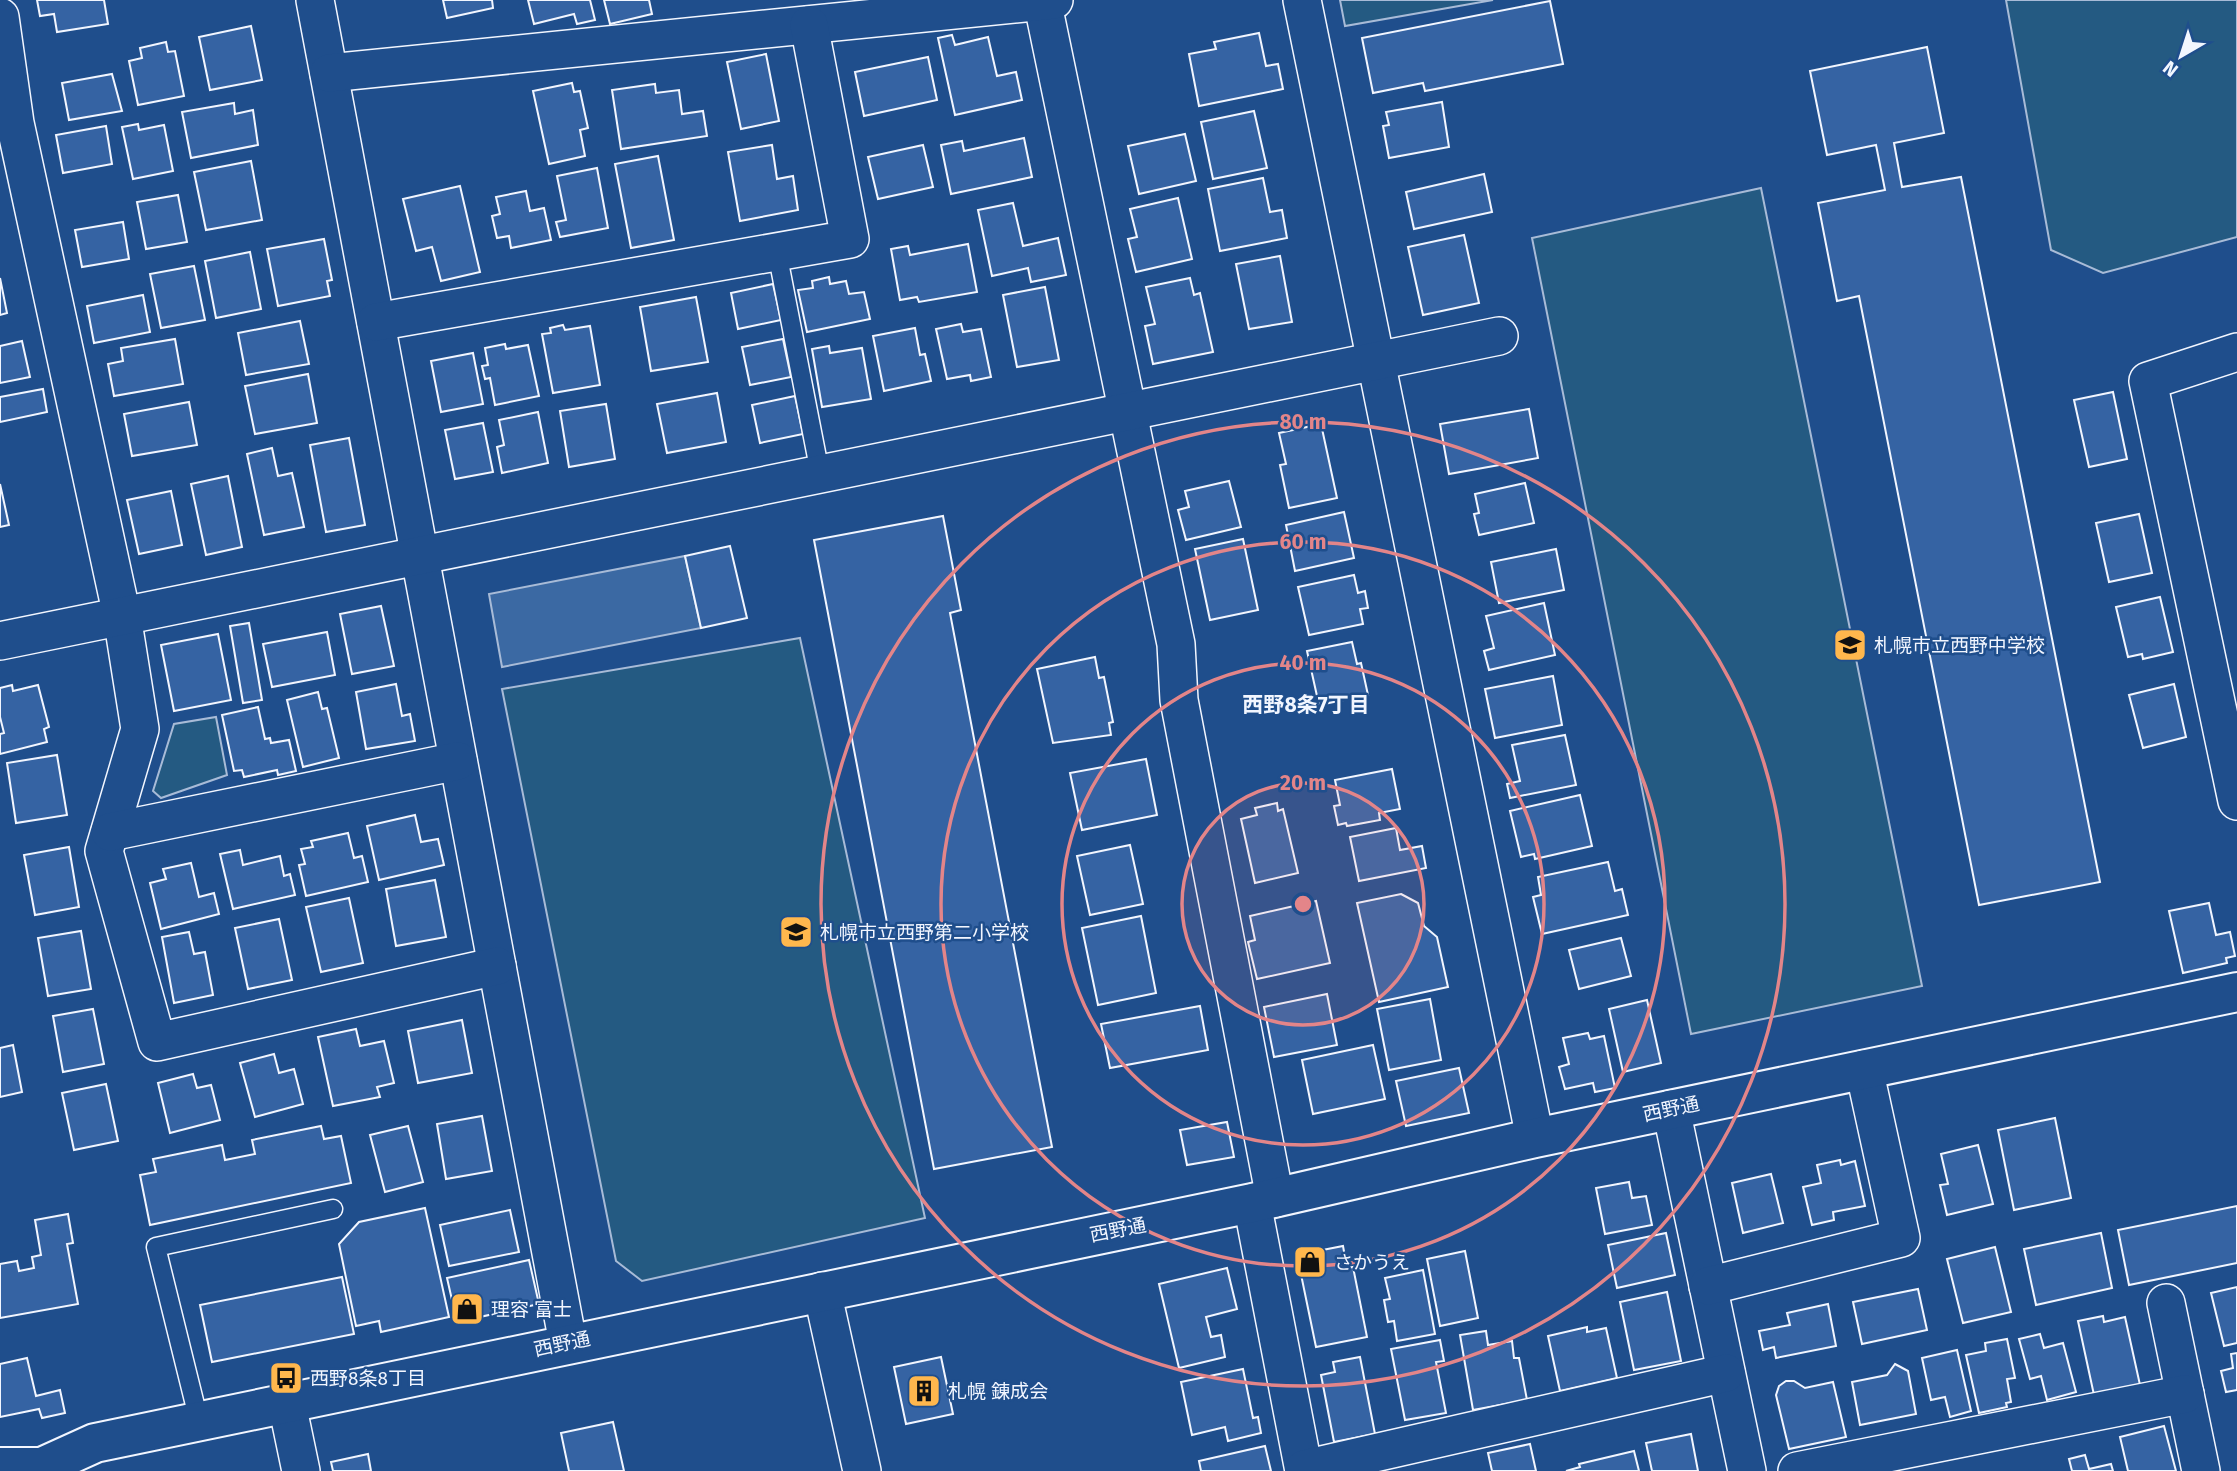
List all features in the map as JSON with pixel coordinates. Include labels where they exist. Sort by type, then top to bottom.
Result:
[{"type":"street","points":[[315,0],[568,1343]]},
{"type":"street","points":[[329,73],[1046,0],[1126,411],[1176,644],[1179,700],[1263,1200],[1304,1470],[1726,1373]]},
{"type":"street","points":[[1302,0],[1535,1138]]},
{"type":"street","points":[[0,17],[8,124],[122,616],[140,729],[104,850],[157,1042],[497,966]]},
{"type":"street","points":[[376,322],[850,239],[809,25]]},
{"type":"street","points":[[0,641],[1375,359],[1499,336]]},
{"type":"street","points":[[2237,352],[2148,381],[2237,801]]},
{"type":"street","points":[[110,831],[458,761]]},
{"type":"street","name":"西野通","points":[[0,1467],[42,1469],[95,1443],[1263,1200],[1535,1138],[2237,992]]},
{"type":"street","points":[[1708,1286],[1901,1238],[1864,1069]]},
{"type":"street","points":[[1671,1109],[1747,1471]]},
{"type":"street","points":[[822,1291],[862,1471]]},
{"type":"street","points":[[2166,1303],[2201,1471]]},
{"type":"street","points":[[1797,1471],[2185,1394]]},
{"type":"street","points":[[287,1404],[301,1471]]},
{"type":"lane","points":[[778,252],[820,473]]},
{"type":"lane","points":[[199,1422],[156,1247],[333,1209]]},
{"type":"shaded area","points":[[1340,0],[1493,0],[1345,26]]},
{"type":"shaded area","points":[[2006,0],[2237,0],[2237,237],[2103,273],[2051,250]]},
{"type":"shaded area","points":[[1761,188],[1922,986],[1691,1034],[1532,238]]},
{"type":"shaded area","points":[[685,556],[701,628],[502,667],[489,594]]},
{"type":"shaded area","points":[[800,638],[925,1218],[642,1281],[616,1261],[502,689]]},
{"type":"shaded area","points":[[216,717],[227,775],[161,798],[153,791],[174,724]]},
{"type":"building","points":[[37,0],[104,0],[108,24],[57,32],[54,14],[40,16]]},
{"type":"building","points":[[443,0],[492,0],[493,8],[447,18]]},
{"type":"building","points":[[528,0],[590,0],[595,20],[577,24],[574,14],[534,24]]},
{"type":"building","points":[[604,0],[649,0],[652,14],[610,24]]},
{"type":"building","points":[[1550,1],[1563,64],[1425,91],[1423,83],[1373,93],[1362,38]]},
{"type":"building","points":[[251,26],[262,80],[210,90],[199,37]]},
{"type":"building","points":[[1259,33],[1266,66],[1278,64],[1283,89],[1199,106],[1189,54],[1216,49],[1214,42]]},
{"type":"building","points":[[952,35],[955,45],[988,37],[997,76],[1016,72],[1022,100],[955,115],[938,38]]},
{"type":"building","points":[[166,42],[168,52],[175,51],[184,96],[138,105],[129,61],[142,58],[140,48]]},
{"type":"building","points":[[1927,47],[1944,133],[1894,143],[1902,187],[1961,177],[2100,882],[1979,905],[1859,296],[1837,301],[1818,203],[1885,190],[1876,145],[1827,155],[1810,71]]},
{"type":"building","points":[[766,54],[779,121],[741,129],[727,62]]},
{"type":"building","points":[[928,57],[937,100],[864,116],[855,72]]},
{"type":"building","points":[[112,74],[122,111],[69,120],[62,83]]},
{"type":"building","points":[[572,83],[574,92],[580,91],[588,128],[580,130],[585,156],[549,164],[533,91]]},
{"type":"building","points":[[655,84],[656,93],[679,90],[682,114],[703,111],[707,136],[621,149],[612,90]]},
{"type":"building","points":[[1442,102],[1449,147],[1389,158],[1383,126],[1389,125],[1386,112]]},
{"type":"building","points":[[234,103],[235,114],[253,110],[258,145],[191,158],[182,112]]},
{"type":"building","points":[[1254,111],[1267,168],[1213,179],[1201,122]]},
{"type":"building","points":[[138,124],[139,130],[164,125],[173,171],[133,179],[122,127]]},
{"type":"building","points":[[106,126],[112,164],[63,173],[56,135]]},
{"type":"building","points":[[1185,134],[1196,181],[1139,194],[1128,146]]},
{"type":"building","points":[[1024,138],[1032,177],[951,194],[941,145],[962,141],[964,151]]},
{"type":"building","points":[[772,145],[777,179],[793,176],[798,210],[740,221],[728,152]]},
{"type":"building","points":[[923,145],[933,187],[878,199],[868,157]]},
{"type":"building","points":[[658,156],[674,240],[631,248],[615,164]]},
{"type":"building","points":[[251,161],[262,220],[206,230],[194,172]]},
{"type":"building","points":[[597,168],[608,228],[560,237],[556,222],[566,220],[557,176]]},
{"type":"building","points":[[1484,174],[1492,212],[1414,229],[1406,192]]},
{"type":"building","points":[[1263,178],[1270,212],[1282,210],[1287,238],[1220,251],[1208,189]]},
{"type":"building","points":[[460,186],[480,272],[441,281],[432,247],[416,251],[403,199]]},
{"type":"building","points":[[526,191],[530,211],[544,208],[551,240],[511,248],[509,236],[497,238],[492,216],[500,214],[496,197]]},
{"type":"building","points":[[178,195],[187,242],[146,249],[137,202]]},
{"type":"building","points":[[1178,198],[1192,259],[1136,272],[1128,239],[1137,237],[1130,209]]},
{"type":"building","points":[[1013,203],[1023,246],[1058,238],[1066,275],[1031,282],[1028,268],[992,276],[978,210]]},
{"type":"building","points":[[123,222],[129,259],[82,267],[75,230]]},
{"type":"building","points":[[1464,235],[1479,303],[1423,315],[1408,247]]},
{"type":"building","points":[[324,239],[332,280],[327,281],[330,296],[278,306],[267,249]]},
{"type":"building","points":[[968,244],[977,292],[919,302],[917,297],[900,300],[891,249],[908,246],[910,255]]},
{"type":"building","points":[[250,252],[261,309],[216,318],[205,261]]},
{"type":"building","points":[[1280,256],[1292,322],[1249,329],[1236,264]]},
{"type":"building","points":[[194,266],[205,320],[161,328],[150,274]]},
{"type":"building","points":[[829,277],[830,284],[846,281],[849,294],[864,292],[870,319],[807,332],[798,290],[813,288],[812,281]]},
{"type":"building","points":[[0,278],[7,313],[0,315]]},
{"type":"building","points":[[1190,278],[1194,295],[1200,293],[1213,352],[1153,364],[1145,326],[1155,324],[1146,287]]},
{"type":"building","points":[[773,284],[781,320],[738,329],[731,293]]},
{"type":"building","points":[[1045,287],[1059,360],[1017,367],[1003,295]]},
{"type":"building","points":[[143,295],[150,332],[94,343],[87,306]]},
{"type":"building","points":[[696,297],[708,362],[651,371],[640,307]]},
{"type":"building","points":[[300,321],[309,364],[246,375],[238,333]]},
{"type":"building","points":[[961,324],[963,332],[981,329],[991,377],[971,381],[970,375],[947,379],[936,329]]},
{"type":"building","points":[[563,325],[565,330],[590,326],[600,385],[553,393],[542,334],[551,333],[550,328]]},
{"type":"building","points":[[915,328],[920,355],[925,354],[931,381],[884,391],[873,336]]},
{"type":"building","points":[[175,339],[183,384],[114,396],[108,364],[123,361],[121,348]]},
{"type":"building","points":[[783,339],[791,377],[750,385],[742,347]]},
{"type":"building","points":[[22,341],[30,377],[0,383],[0,346]]},
{"type":"building","points":[[505,344],[506,349],[528,345],[539,396],[495,405],[490,378],[485,379],[482,366],[488,365],[485,348]]},
{"type":"building","points":[[829,346],[830,353],[862,348],[871,399],[822,407],[812,349]]},
{"type":"building","points":[[473,353],[483,404],[441,412],[431,361]]},
{"type":"building","points":[[308,374],[317,423],[255,434],[245,386]]},
{"type":"building","points":[[43,389],[47,412],[0,422],[0,397]]},
{"type":"building","points":[[2113,392],[2127,459],[2089,467],[2074,400]]},
{"type":"building","points":[[717,393],[726,442],[667,453],[657,404]]},
{"type":"building","points":[[795,396],[803,434],[760,443],[752,405]]},
{"type":"building","points":[[189,402],[197,445],[132,456],[124,414]]},
{"type":"building","points":[[606,404],[615,459],[569,467],[560,411]]},
{"type":"building","points":[[1529,409],[1538,458],[1449,474],[1440,424]]},
{"type":"building","points":[[538,412],[548,463],[502,473],[497,447],[504,445],[499,420]]},
{"type":"building","points":[[483,423],[493,472],[455,479],[445,430]]},
{"type":"building","points":[[1321,424],[1337,498],[1289,508],[1280,465],[1286,464],[1279,433]]},
{"type":"building","points":[[349,438],[365,525],[326,532],[310,445]]},
{"type":"building","points":[[272,448],[278,476],[292,473],[304,527],[264,535],[247,454]]},
{"type":"building","points":[[228,476],[242,547],[206,555],[191,484]]},
{"type":"building","points":[[1229,481],[1241,527],[1186,540],[1178,510],[1189,507],[1185,491]]},
{"type":"building","points":[[1525,483],[1534,523],[1479,535],[1474,514],[1479,513],[1475,494]]},
{"type":"building","points":[[0,484],[9,525],[0,527]]},
{"type":"building","points":[[171,491],[182,545],[139,554],[127,500]]},
{"type":"building","points":[[1344,512],[1354,558],[1295,571],[1286,525]]},
{"type":"building","points":[[2139,514],[2152,573],[2109,582],[2096,523]]},
{"type":"building","points":[[943,516],[961,610],[950,613],[1052,1147],[934,1169],[814,540]]},
{"type":"building","points":[[1243,539],[1258,610],[1210,620],[1195,549]]},
{"type":"building","points":[[730,546],[747,618],[701,628],[685,556]]},
{"type":"building","points":[[1556,549],[1564,590],[1499,603],[1491,562]]},
{"type":"building","points":[[1354,575],[1358,593],[1365,591],[1368,608],[1360,609],[1363,624],[1309,635],[1298,587]]},
{"type":"building","points":[[2160,597],[2173,652],[2143,659],[2142,654],[2128,657],[2116,607]]},
{"type":"building","points":[[1544,603],[1555,655],[1489,670],[1484,651],[1494,648],[1486,616]]},
{"type":"building","points":[[381,606],[394,666],[352,674],[340,614]]},
{"type":"building","points":[[249,623],[262,700],[243,703],[230,626]]},
{"type":"building","points":[[327,632],[335,675],[272,687],[263,644]]},
{"type":"building","points":[[218,634],[231,700],[174,711],[161,645]]},
{"type":"building","points":[[1352,642],[1357,664],[1361,663],[1368,695],[1319,705],[1307,651]]},
{"type":"building","points":[[1095,657],[1099,678],[1104,677],[1113,722],[1109,723],[1111,735],[1053,743],[1037,669]]},
{"type":"building","points":[[1553,676],[1562,725],[1495,738],[1485,689]]},
{"type":"building","points":[[396,684],[402,716],[410,714],[415,741],[366,749],[356,692]]},
{"type":"building","points":[[2174,684],[2186,737],[2143,748],[2129,695]]},
{"type":"building","points":[[12,685],[13,691],[38,685],[49,727],[44,729],[47,742],[0,754],[0,734],[4,733],[0,717],[0,688]]},
{"type":"building","points":[[318,692],[322,709],[327,708],[339,758],[303,767],[287,700]]},
{"type":"building","points":[[258,707],[265,739],[270,738],[271,743],[289,740],[296,771],[278,775],[277,770],[244,777],[242,770],[234,771],[222,715]]},
{"type":"building","points":[[1565,735],[1576,785],[1510,798],[1507,784],[1520,781],[1512,745]]},
{"type":"building","points":[[57,755],[67,815],[16,823],[7,763]]},
{"type":"building","points":[[1146,759],[1157,815],[1082,830],[1070,773]]},
{"type":"building","points":[[1392,769],[1400,809],[1379,813],[1380,820],[1338,825],[1334,806],[1340,805],[1335,780]]},
{"type":"building","points":[[1580,795],[1592,846],[1535,859],[1534,854],[1521,857],[1510,811]]},
{"type":"building","points":[[1277,803],[1278,811],[1283,809],[1298,873],[1255,883],[1241,819],[1257,815],[1255,808]]},
{"type":"building","points":[[415,815],[421,842],[438,839],[444,865],[379,880],[367,826]]},
{"type":"building","points":[[1396,828],[1400,850],[1422,846],[1426,868],[1359,881],[1350,837]]},
{"type":"building","points":[[348,833],[354,858],[362,856],[368,882],[306,896],[299,865],[305,864],[301,849],[313,847],[311,841]]},
{"type":"building","points":[[1130,845],[1143,904],[1090,915],[1077,856]]},
{"type":"building","points":[[69,847],[79,907],[35,915],[24,855]]},
{"type":"building","points":[[240,850],[243,865],[280,856],[284,876],[290,874],[295,895],[233,909],[220,854]]},
{"type":"building","points":[[1608,862],[1615,891],[1622,889],[1628,915],[1542,934],[1533,897],[1541,895],[1538,877]]},
{"type":"building","points":[[191,863],[199,897],[214,893],[219,914],[161,929],[150,883],[166,879],[163,869]]},
{"type":"building","points":[[435,880],[446,937],[396,946],[386,889]]},
{"type":"building","points":[[1401,894],[1418,903],[1424,926],[1437,937],[1448,987],[1379,1002],[1357,903]]},
{"type":"building","points":[[349,898],[363,963],[321,972],[306,907]]},
{"type":"building","points":[[1316,901],[1330,963],[1257,979],[1248,942],[1255,940],[1250,916]]},
{"type":"building","points":[[2209,903],[2216,935],[2230,932],[2235,956],[2226,958],[2227,963],[2183,973],[2169,911]]},
{"type":"building","points":[[1141,916],[1156,993],[1098,1005],[1082,928]]},
{"type":"building","points":[[279,919],[292,980],[248,989],[235,928]]},
{"type":"building","points":[[81,931],[91,989],[48,996],[38,938]]},
{"type":"building","points":[[189,932],[194,954],[205,952],[213,995],[174,1003],[162,937]]},
{"type":"building","points":[[1621,938],[1631,976],[1579,989],[1569,950]]},
{"type":"building","points":[[1327,994],[1337,1045],[1274,1057],[1264,1007]]},
{"type":"building","points":[[1430,999],[1441,1060],[1389,1070],[1377,1009]]},
{"type":"building","points":[[1647,1000],[1661,1063],[1623,1072],[1609,1009]]},
{"type":"building","points":[[1200,1006],[1208,1050],[1110,1068],[1101,1024]]},
{"type":"building","points":[[93,1009],[104,1064],[63,1072],[53,1016]]},
{"type":"building","points":[[462,1020],[472,1073],[418,1083],[408,1031]]},
{"type":"building","points":[[356,1029],[360,1046],[384,1041],[394,1083],[377,1087],[380,1097],[333,1106],[318,1037]]},
{"type":"building","points":[[1588,1033],[1590,1039],[1604,1036],[1615,1088],[1595,1092],[1593,1083],[1565,1089],[1559,1067],[1569,1064],[1563,1038]]},
{"type":"building","points":[[13,1045],[22,1092],[0,1097],[0,1048]]},
{"type":"building","points":[[1373,1045],[1385,1099],[1313,1114],[1302,1060]]},
{"type":"building","points":[[274,1054],[279,1073],[294,1069],[303,1104],[255,1117],[240,1063]]},
{"type":"building","points":[[1459,1068],[1469,1113],[1406,1126],[1396,1081]]},
{"type":"building","points":[[193,1074],[197,1088],[211,1085],[220,1120],[170,1133],[158,1083]]},
{"type":"building","points":[[106,1084],[118,1141],[74,1150],[62,1093]]},
{"type":"building","points":[[482,1116],[492,1171],[446,1179],[437,1124]]},
{"type":"building","points":[[2055,1118],[2071,1198],[2014,1210],[1998,1130]]},
{"type":"building","points":[[1227,1122],[1234,1157],[1187,1165],[1180,1130]]},
{"type":"building","points":[[321,1126],[324,1139],[341,1136],[351,1183],[150,1225],[140,1175],[156,1172],[153,1159],[222,1145],[225,1160],[255,1154],[252,1140]]},
{"type":"building","points":[[408,1126],[423,1182],[385,1192],[370,1135]]},
{"type":"building","points":[[1978,1145],[1993,1204],[1947,1215],[1940,1185],[1948,1184],[1941,1154]]},
{"type":"building","points":[[1840,1160],[1841,1165],[1855,1161],[1865,1206],[1833,1212],[1834,1220],[1812,1225],[1803,1187],[1821,1183],[1817,1165]]},
{"type":"building","points":[[1771,1174],[1783,1223],[1743,1233],[1732,1183]]},
{"type":"building","points":[[1629,1182],[1632,1198],[1646,1196],[1652,1225],[1605,1234],[1596,1188]]},
{"type":"building","points":[[2237,1206],[2237,1263],[2129,1285],[2118,1230]]},
{"type":"building","points":[[425,1208],[449,1317],[381,1332],[379,1321],[356,1326],[339,1244],[359,1222]]},
{"type":"building","points":[[510,1210],[519,1252],[449,1266],[440,1225]]},
{"type":"building","points":[[68,1214],[73,1243],[67,1244],[78,1304],[0,1318],[0,1264],[17,1261],[19,1271],[34,1268],[32,1257],[41,1255],[35,1220]]},
{"type":"building","points":[[1666,1233],[1675,1275],[1617,1288],[1608,1245]]},
{"type":"building","points":[[2101,1233],[2112,1288],[2036,1305],[2024,1249]]},
{"type":"building","points":[[1343,1246],[1347,1268],[1353,1267],[1367,1337],[1316,1347],[1297,1255]]},
{"type":"building","points":[[1995,1247],[2011,1312],[1963,1323],[1947,1259]]},
{"type":"building","points":[[1465,1251],[1478,1318],[1440,1326],[1427,1259]]},
{"type":"building","points":[[529,1260],[539,1304],[457,1322],[447,1278]]},
{"type":"building","points":[[1227,1268],[1237,1309],[1206,1317],[1211,1337],[1221,1335],[1225,1357],[1179,1368],[1159,1284]]},
{"type":"building","points":[[1423,1270],[1435,1334],[1397,1341],[1394,1321],[1388,1322],[1384,1300],[1390,1299],[1385,1278]]},
{"type":"building","points":[[342,1277],[354,1334],[212,1362],[200,1305]]},
{"type":"building","points":[[2237,1287],[2237,1343],[2224,1346],[2211,1293]]},
{"type":"building","points":[[1918,1289],[1927,1330],[1862,1344],[1853,1302]]},
{"type":"building","points":[[1667,1292],[1681,1361],[1634,1370],[1620,1302]]},
{"type":"building","points":[[1828,1304],[1836,1346],[1776,1358],[1774,1347],[1763,1350],[1759,1331],[1790,1325],[1787,1313]]},
{"type":"building","points":[[2103,1316],[2104,1322],[2125,1317],[2140,1385],[2094,1395],[2078,1321]]},
{"type":"building","points":[[1587,1327],[1587,1332],[1606,1328],[1617,1378],[1560,1391],[1548,1336]]},
{"type":"building","points":[[1486,1331],[1488,1345],[1512,1341],[1514,1358],[1519,1358],[1527,1400],[1473,1410],[1460,1335]]},
{"type":"building","points":[[2040,1334],[2044,1348],[2063,1343],[2076,1392],[2047,1400],[2041,1376],[2030,1379],[2019,1339]]},
{"type":"building","points":[[2007,1339],[2015,1378],[2007,1379],[2011,1402],[2006,1403],[2007,1407],[1979,1413],[1966,1355],[1986,1351],[1985,1343]]},
{"type":"building","points":[[1440,1340],[1444,1361],[1436,1362],[1446,1413],[1405,1420],[1391,1349]]},
{"type":"building","points":[[1957,1350],[1971,1411],[1950,1417],[1945,1397],[1931,1400],[1922,1358]]},
{"type":"building","points":[[2237,1353],[2237,1390],[2226,1392],[2221,1371],[2233,1368],[2231,1354]]},
{"type":"building","name":"札幌 錬成会","points":[[941,1357],[953,1414],[906,1424],[894,1367]]},
{"type":"building","points":[[1360,1357],[1375,1434],[1334,1442],[1321,1375],[1335,1372],[1333,1362]]},
{"type":"building","points":[[27,1358],[36,1396],[60,1390],[65,1413],[42,1418],[39,1409],[0,1417],[0,1364]]},
{"type":"building","points":[[1895,1364],[1908,1371],[1916,1414],[1860,1425],[1852,1382],[1887,1375]]},
{"type":"building","points":[[1243,1369],[1253,1418],[1258,1417],[1261,1433],[1228,1441],[1225,1427],[1192,1435],[1181,1382]]},
{"type":"building","points":[[1786,1381],[1794,1381],[1805,1388],[1833,1382],[1846,1437],[1789,1449],[1776,1395],[1779,1386]]},
{"type":"building","points":[[613,1422],[624,1471],[569,1471],[561,1433]]},
{"type":"building","points":[[2164,1426],[2176,1471],[2128,1471],[2120,1437]]},
{"type":"building","points":[[1691,1434],[1698,1471],[1652,1471],[1646,1443]]},
{"type":"building","points":[[1530,1444],[1536,1471],[1492,1471],[1488,1453]]},
{"type":"building","points":[[1265,1446],[1271,1471],[1201,1471],[1199,1461]]},
{"type":"building","points":[[1634,1451],[1639,1471],[1566,1471],[1580,1467],[1579,1464]]},
{"type":"building","points":[[368,1454],[371,1471],[333,1471],[331,1462]]},
{"type":"building","points":[[2085,1455],[2089,1469],[2111,1464],[2113,1471],[2072,1471],[2069,1459]]},
{"type":"place","name":"札幌市立西野中学校","points":[[1850,645]]},
{"type":"place","name":"札幌市立西野第二小学校","points":[[796,932]]},
{"type":"place","name":"さかうえ","points":[[1310,1262]]},
{"type":"place","name":"理容 富士","points":[[467,1309]]},
{"type":"place","name":"西野8条8丁目","points":[[286,1378]]},
{"type":"place","name":"札幌 錬成会","points":[[924,1391]]},
{"type":"district","name":"西野8条7丁目","points":[[1306,705]]}]
